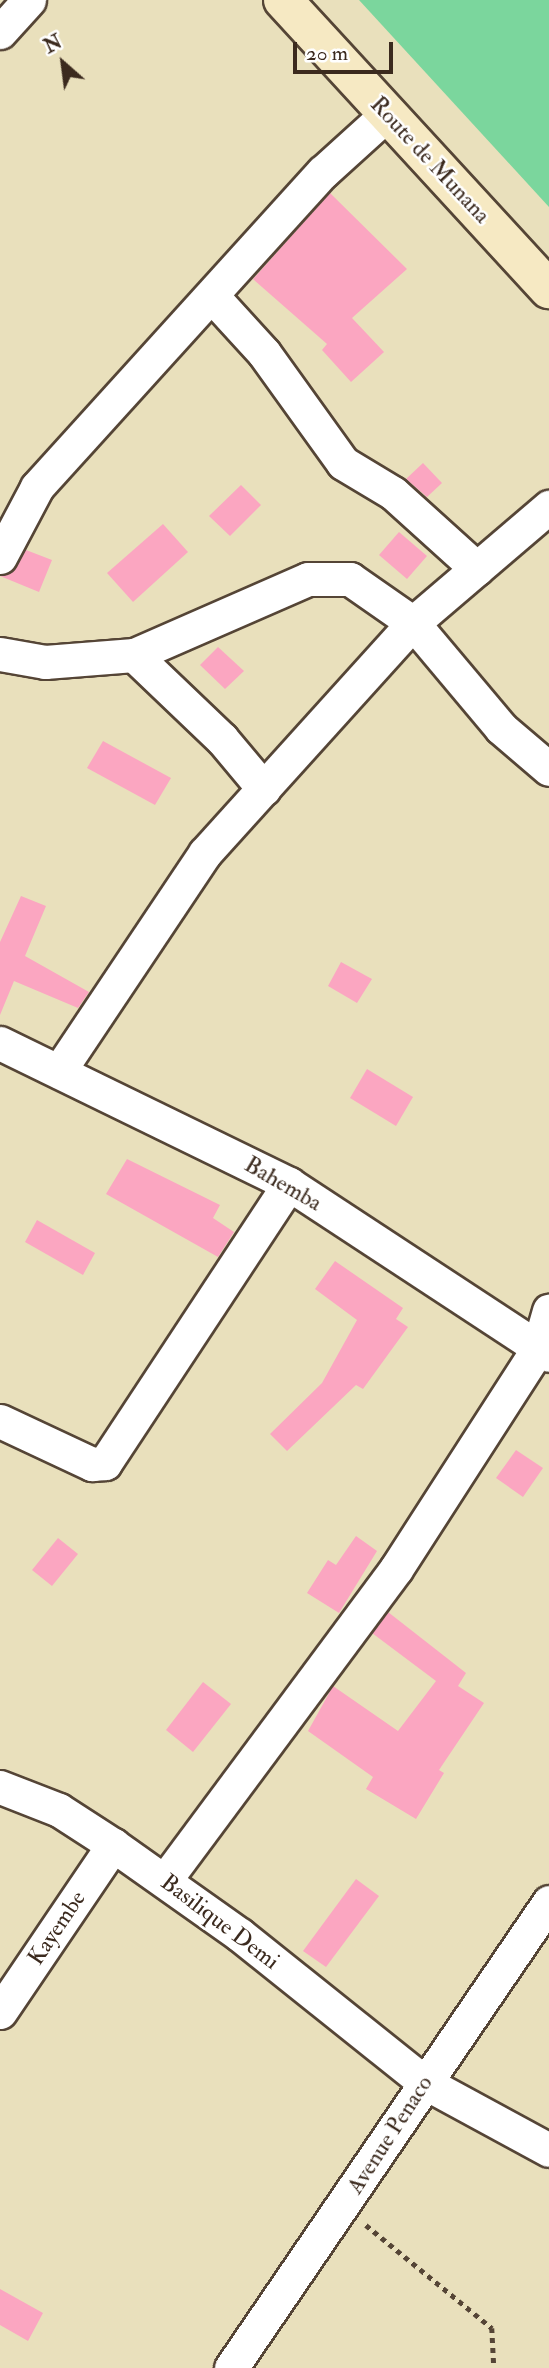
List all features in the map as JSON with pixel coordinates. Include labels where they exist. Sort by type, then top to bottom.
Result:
[{"type":"main road","name":"Route de Munana","points":[[284,0],[549,289]]},
{"type":"street","points":[[0,32],[29,0]]},
{"type":"street","points":[[0,557],[37,487],[323,172],[387,114]]},
{"type":"street","points":[[212,296],[264,353],[343,463],[393,493],[477,569]]},
{"type":"street","points":[[59,1071],[205,853],[413,623],[549,507]]},
{"type":"street","points":[[0,654],[45,662],[134,655],[258,598],[328,575],[350,579],[413,623],[501,727],[549,769]]},
{"type":"street","points":[[134,655],[264,789]]},
{"type":"street","name":"Bahemba","points":[[0,1043],[289,1184],[544,1352]]},
{"type":"street","points":[[0,1421],[92,1464],[105,1463],[289,1184]]},
{"type":"street","points":[[165,1880],[396,1569],[544,1352],[549,1311]]},
{"type":"street","name":"Basilique Demi","points":[[0,1787],[59,1810],[113,1845],[165,1880],[424,2082],[549,2150]]},
{"type":"street","name":"Kayembe","points":[[0,2012],[113,1845]]},
{"type":"street","name":"Avenue Penaco","points":[[231,2368],[549,1902]]},
{"type":"path","points":[[344,2206],[492,2328],[494,2368]]},
{"type":"green space","points":[[359,0],[549,0],[549,207]]},
{"type":"building","points":[[330,193],[407,269],[352,318],[384,352],[351,382],[322,350],[327,344],[253,279]]},
{"type":"building","points":[[423,463],[442,483],[427,497],[406,479]]},
{"type":"building","points":[[241,485],[261,505],[230,536],[209,516]]},
{"type":"building","points":[[163,524],[188,552],[133,602],[107,573]]},
{"type":"building","points":[[399,532],[427,556],[407,579],[379,555]]},
{"type":"building","points":[[26,550],[52,560],[39,592],[0,576],[11,573]]},
{"type":"building","points":[[218,647],[244,671],[225,689],[200,665]]},
{"type":"building","points":[[103,741],[171,778],[155,805],[87,768]]},
{"type":"building","points":[[21,896],[46,906],[25,956],[89,992],[78,1008],[14,981],[0,1015],[0,942]]},
{"type":"building","points":[[341,962],[372,979],[357,1003],[328,986]]},
{"type":"building","points":[[367,1069],[413,1097],[396,1126],[350,1098]]},
{"type":"building","points":[[127,1159],[220,1205],[213,1218],[234,1232],[218,1257],[106,1194]]},
{"type":"building","points":[[37,1220],[95,1253],[83,1275],[25,1242]]},
{"type":"building","points":[[335,1261],[403,1308],[396,1319],[408,1327],[363,1389],[356,1385],[287,1451],[270,1434],[322,1383],[357,1320],[315,1289]]},
{"type":"building","points":[[516,1450],[543,1468],[523,1497],[496,1478]]},
{"type":"building","points":[[356,1536],[377,1551],[339,1613],[307,1593],[328,1560],[336,1565]]},
{"type":"building","points":[[58,1538],[78,1554],[52,1586],[32,1570]]},
{"type":"building","points":[[388,1612],[466,1673],[458,1686],[484,1703],[439,1770],[444,1773],[416,1819],[366,1789],[373,1777],[308,1731],[333,1686],[398,1731],[436,1681],[372,1633]]},
{"type":"building","points":[[203,1682],[231,1704],[193,1752],[166,1730]]},
{"type":"building","points":[[356,1879],[379,1896],[326,1967],[303,1951]]},
{"type":"building","points":[[0,2289],[43,2313],[28,2341],[0,2325]]}]
